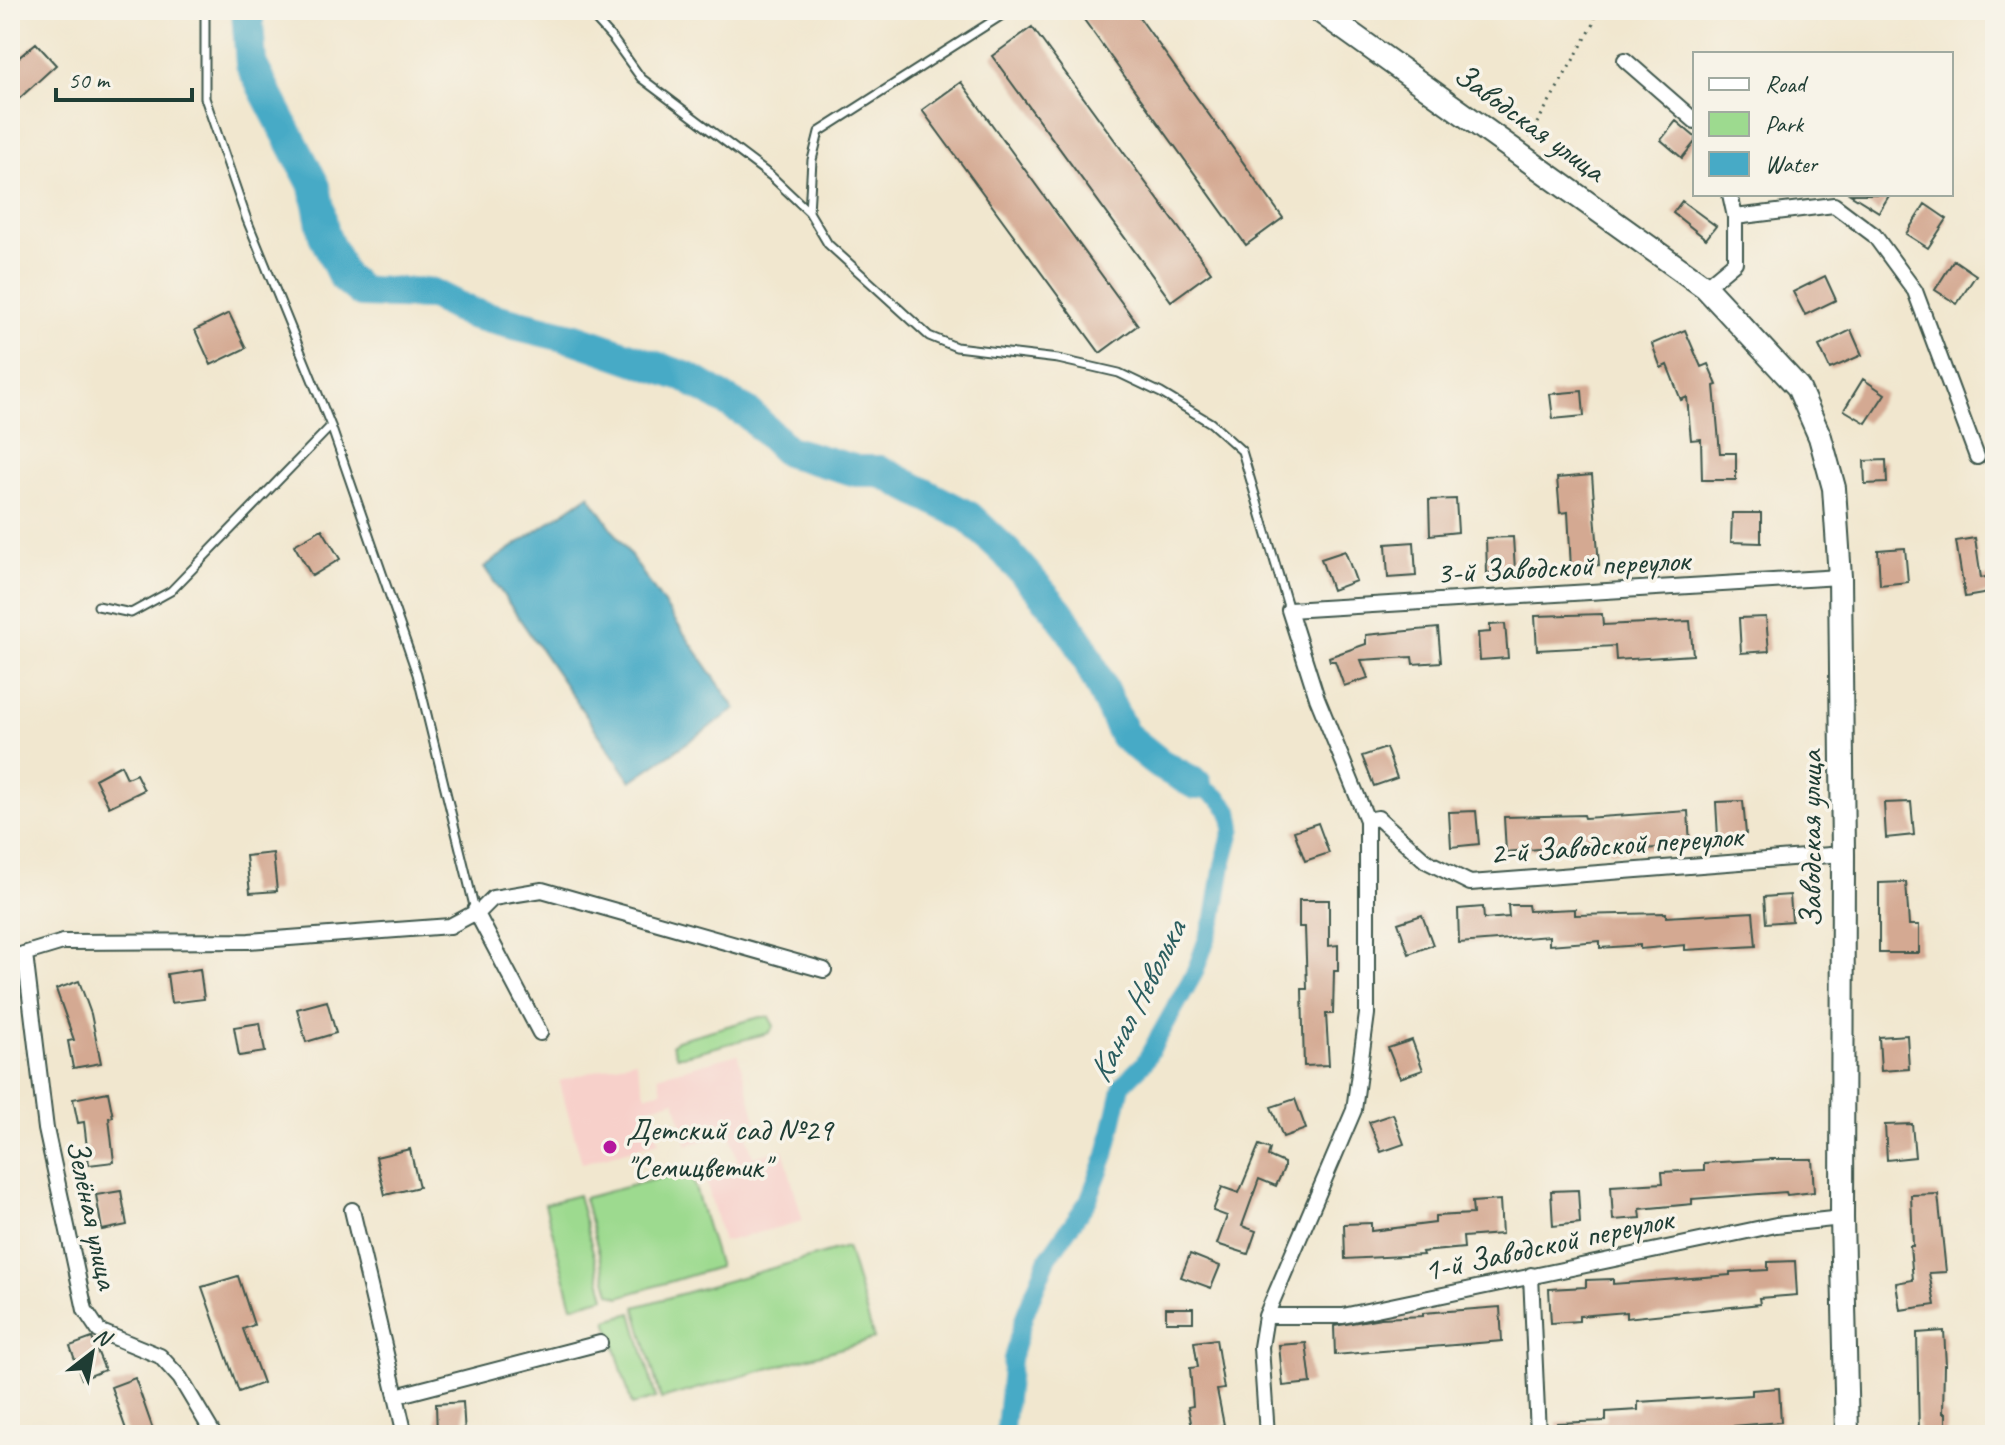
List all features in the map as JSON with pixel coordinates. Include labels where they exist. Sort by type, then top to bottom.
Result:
[{"type":"main road","name":"Заводская улица","points":[[1318,10],[1705,287],[1798,387],[1820,437],[1834,488],[1840,577],[1842,1218],[1847,1435]]},
{"type":"street","points":[[1625,60],[1693,119]]},
{"type":"street","points":[[1705,287],[1735,262],[1735,217],[1730,196]]},
{"type":"street","points":[[1735,217],[1834,205],[1874,235],[1915,291],[1977,457]]},
{"type":"street","name":"3-й Заводской переулок","points":[[1289,610],[1840,577]]},
{"type":"street","points":[[1267,1435],[1261,1347],[1266,1316],[1354,1110],[1367,1014],[1367,820],[1317,698],[1289,610]]},
{"type":"street","name":"2-й Заводской переулок","points":[[1367,820],[1378,818],[1426,861],[1470,883],[1843,854]]},
{"type":"street","points":[[17,956],[63,942],[249,941],[450,926],[475,910],[482,909],[493,898],[542,890],[824,970]]},
{"type":"street","points":[[475,910],[540,1033]]},
{"type":"street","name":"Зелёная улица","points":[[17,956],[46,1129],[85,1310],[99,1331],[160,1356],[180,1378],[208,1432]]},
{"type":"street","points":[[352,1210],[405,1435]]},
{"type":"street","name":"1-й Заводской переулок","points":[[1266,1316],[1343,1316],[1776,1225],[1842,1218]]},
{"type":"street","points":[[1531,1275],[1538,1435]]},
{"type":"street","points":[[396,1396],[600,1343]]},
{"type":"lane","points":[[205,10],[205,98],[247,220],[331,426],[417,674],[475,910]]},
{"type":"lane","points":[[587,10],[641,78],[771,176],[809,212],[828,244],[929,336],[956,347],[1058,359],[1119,373],[1161,393],[1211,423],[1242,451],[1260,521],[1289,610]]},
{"type":"lane","points":[[809,212],[812,160],[819,132],[1010,10]]},
{"type":"lane","points":[[98,606],[131,613],[171,591],[331,426]]},
{"type":"path","points":[[1519,154],[1595,22],[1596,10]]},
{"type":"shaded area","name":"Детский сад №29 \"Семицветик\"","points":[[738,1054],[759,1131],[747,1135],[753,1157],[783,1149],[803,1221],[723,1242],[704,1174],[739,1165],[730,1134],[687,1145],[675,1100],[649,1108],[659,1142],[582,1163],[559,1081],[635,1060],[646,1095],[662,1090],[658,1076]]},
{"type":"green space","points":[[769,1017],[774,1026],[769,1033],[682,1056],[677,1056],[672,1045],[677,1040]]},
{"type":"green space","points":[[683,1172],[692,1178],[719,1267],[619,1297],[610,1293],[584,1198]]},
{"type":"green space","points":[[578,1195],[605,1297],[572,1306],[545,1204]]},
{"type":"green space","points":[[847,1247],[874,1339],[661,1399],[635,1307]]},
{"type":"green space","points":[[632,1313],[656,1398],[632,1405],[607,1320]]},
{"type":"water","points":[[589,495],[736,709],[631,781],[484,567]]},
{"type":"building","points":[[1077,10],[1134,10],[1283,218],[1246,245]]},
{"type":"building","points":[[1032,27],[1211,272],[1171,301],[992,56]]},
{"type":"building","points":[[36,43],[56,65],[10,107],[10,65]]},
{"type":"building","points":[[961,82],[1138,325],[1100,353],[922,110]]},
{"type":"building","points":[[1676,121],[1693,135],[1693,144],[1682,158],[1661,140]]},
{"type":"building","points":[[1853,196],[1889,196],[1879,212]]},
{"type":"building","points":[[1682,201],[1716,226],[1706,239],[1673,213]]},
{"type":"building","points":[[1925,204],[1947,219],[1928,248],[1906,234]]},
{"type":"building","points":[[1954,260],[1976,275],[1957,304],[1935,290]]},
{"type":"building","points":[[1825,276],[1836,300],[1805,315],[1793,292]]},
{"type":"building","points":[[229,313],[246,348],[211,365],[195,330]]},
{"type":"building","points":[[1685,330],[1701,367],[1708,364],[1717,385],[1714,386],[1720,453],[1736,453],[1736,480],[1702,480],[1701,439],[1691,440],[1687,397],[1681,400],[1667,365],[1661,368],[1652,344]]},
{"type":"building","points":[[1851,330],[1862,355],[1830,369],[1819,346]]},
{"type":"building","points":[[1863,379],[1885,394],[1866,423],[1844,410]]},
{"type":"building","points":[[1582,391],[1584,416],[1553,419],[1550,394]]},
{"type":"building","points":[[1886,460],[1887,483],[1865,484],[1864,461]]},
{"type":"building","points":[[1592,475],[1599,565],[1571,568],[1568,512],[1560,513],[1557,478]]},
{"type":"building","points":[[1456,499],[1458,532],[1430,535],[1429,500]]},
{"type":"building","points":[[1732,513],[1761,513],[1761,543],[1731,542]]},
{"type":"building","points":[[322,529],[340,559],[312,576],[294,545]]},
{"type":"building","points":[[1513,537],[1515,570],[1487,573],[1486,538]]},
{"type":"building","points":[[1975,538],[1981,578],[1995,575],[1995,592],[1965,597],[1956,541]]},
{"type":"building","points":[[1414,542],[1416,576],[1388,578],[1386,544]]},
{"type":"building","points":[[1905,548],[1908,582],[1880,585],[1878,550]]},
{"type":"building","points":[[1345,551],[1356,581],[1332,590],[1321,559]]},
{"type":"building","points":[[1602,614],[1603,625],[1690,621],[1693,655],[1616,660],[1615,646],[1537,650],[1535,616]]},
{"type":"building","points":[[1766,617],[1769,651],[1741,653],[1739,618]]},
{"type":"building","points":[[1505,624],[1508,658],[1480,660],[1478,633],[1490,632],[1490,625]]},
{"type":"building","points":[[1438,628],[1441,662],[1413,664],[1412,657],[1361,660],[1368,678],[1344,686],[1335,661],[1330,661],[1329,657],[1366,644],[1366,635]]},
{"type":"building","points":[[1386,748],[1397,778],[1374,786],[1362,756]]},
{"type":"building","points":[[121,765],[127,778],[136,774],[144,790],[109,807],[95,779]]},
{"type":"building","points":[[1743,801],[1746,834],[1718,837],[1716,802]]},
{"type":"building","points":[[1911,802],[1914,835],[1886,838],[1884,803]]},
{"type":"building","points":[[1476,811],[1479,844],[1451,847],[1449,812]]},
{"type":"building","points":[[1688,811],[1690,845],[1610,852],[1609,847],[1559,851],[1559,847],[1506,852],[1504,817],[1584,815],[1585,818]]},
{"type":"building","points":[[1318,823],[1329,853],[1305,861],[1294,831]]},
{"type":"building","points":[[273,853],[277,891],[250,893],[246,856]]},
{"type":"building","points":[[1906,882],[1909,925],[1919,925],[1919,953],[1879,953],[1879,883]]},
{"type":"building","points":[[1790,895],[1792,921],[1766,923],[1764,897]]},
{"type":"building","points":[[1299,900],[1329,900],[1329,946],[1338,945],[1333,1014],[1326,1014],[1329,1065],[1304,1066],[1302,989],[1307,989],[1305,927],[1299,927]]},
{"type":"building","points":[[1508,905],[1528,905],[1529,911],[1575,909],[1575,915],[1666,913],[1666,917],[1753,912],[1756,946],[1685,950],[1685,945],[1640,949],[1640,945],[1600,948],[1600,941],[1549,945],[1549,936],[1459,943],[1458,909],[1483,907],[1484,919],[1509,917]]},
{"type":"building","points":[[1422,915],[1433,945],[1409,954],[1398,923]]},
{"type":"building","points":[[200,969],[204,999],[171,1003],[167,974]]},
{"type":"building","points":[[79,981],[91,1014],[101,1063],[73,1068],[68,1041],[74,1040],[56,989]]},
{"type":"building","points":[[327,1001],[336,1033],[306,1042],[297,1009]]},
{"type":"building","points":[[260,1023],[265,1052],[239,1056],[234,1027]]},
{"type":"building","points":[[1907,1035],[1909,1069],[1881,1071],[1879,1037]]},
{"type":"building","points":[[1412,1040],[1423,1070],[1400,1078],[1388,1048]]},
{"type":"building","points":[[108,1092],[113,1117],[109,1118],[114,1162],[89,1165],[84,1122],[78,1123],[73,1099]]},
{"type":"building","points":[[1295,1099],[1306,1129],[1283,1137],[1271,1107]]},
{"type":"building","points":[[1393,1114],[1404,1144],[1381,1152],[1369,1122]]},
{"type":"building","points":[[1912,1124],[1915,1157],[1887,1160],[1885,1125]]},
{"type":"building","points":[[1259,1145],[1270,1149],[1268,1156],[1284,1163],[1284,1168],[1276,1186],[1259,1179],[1242,1226],[1256,1231],[1248,1254],[1217,1244],[1227,1216],[1213,1211],[1222,1187],[1239,1193]]},
{"type":"building","points":[[410,1149],[419,1187],[385,1195],[376,1157]]},
{"type":"building","points":[[1812,1159],[1814,1192],[1692,1199],[1692,1204],[1640,1209],[1641,1218],[1613,1220],[1611,1186],[1663,1183],[1662,1172],[1704,1170],[1704,1163]]},
{"type":"building","points":[[1578,1190],[1580,1223],[1553,1226],[1551,1191]]},
{"type":"building","points":[[121,1191],[127,1225],[102,1230],[96,1195]]},
{"type":"building","points":[[1938,1194],[1946,1272],[1929,1273],[1935,1305],[1900,1310],[1896,1283],[1913,1280],[1911,1195]]},
{"type":"building","points":[[1500,1200],[1502,1234],[1463,1237],[1464,1248],[1422,1252],[1423,1255],[1345,1259],[1344,1224],[1371,1223],[1371,1231],[1435,1223],[1435,1216],[1473,1214],[1472,1202]]},
{"type":"building","points":[[1190,1254],[1220,1266],[1211,1288],[1181,1277]]},
{"type":"building","points":[[1795,1261],[1797,1295],[1759,1298],[1760,1304],[1626,1318],[1626,1312],[1579,1316],[1579,1321],[1551,1323],[1549,1289],[1586,1287],[1586,1280],[1613,1279],[1613,1284],[1730,1275],[1730,1272],[1768,1270],[1768,1262]]},
{"type":"building","points":[[238,1276],[254,1325],[243,1329],[263,1383],[239,1392],[202,1287]]},
{"type":"building","points":[[1500,1307],[1502,1341],[1335,1355],[1334,1326],[1381,1318],[1423,1316],[1423,1313]]},
{"type":"building","points":[[1166,1308],[1193,1308],[1193,1322],[1166,1322]]},
{"type":"building","points":[[1944,1331],[1946,1365],[1943,1413],[1946,1413],[1946,1435],[1919,1435],[1917,1333]]},
{"type":"building","points":[[92,1338],[105,1370],[82,1379],[70,1346]]},
{"type":"building","points":[[1216,1339],[1224,1389],[1217,1390],[1224,1425],[1193,1432],[1188,1407],[1193,1406],[1190,1368],[1198,1367],[1194,1342]]},
{"type":"building","points":[[1306,1343],[1311,1383],[1283,1386],[1279,1345]]},
{"type":"building","points":[[135,1378],[155,1435],[128,1435],[111,1387]]},
{"type":"building","points":[[1779,1388],[1781,1422],[1734,1426],[1735,1430],[1667,1435],[1557,1435],[1557,1423],[1606,1421],[1606,1412],[1638,1410],[1638,1402],[1752,1395],[1752,1390]]},
{"type":"building","points":[[463,1402],[465,1435],[437,1435],[436,1404]]},
{"type":"waterway","points":[[247,10],[251,64],[315,187],[324,235],[343,276],[362,292],[432,294],[470,313],[576,339],[688,378],[749,414],[787,451],[857,471],[880,471],[969,517],[1006,552],[1058,611],[1081,645],[1124,735],[1160,764],[1196,784]]},
{"type":"waterway","name":"Канал Неволька","points":[[1002,1435],[1012,1359],[1025,1314],[1048,1258],[1088,1201],[1106,1155],[1122,1085],[1144,1063],[1195,972],[1214,919],[1233,828],[1230,811],[1219,798],[1196,784]]},
{"type":"place","name":"Детский сад №29 \"Семицветик\"","points":[[610,1147]]}]
